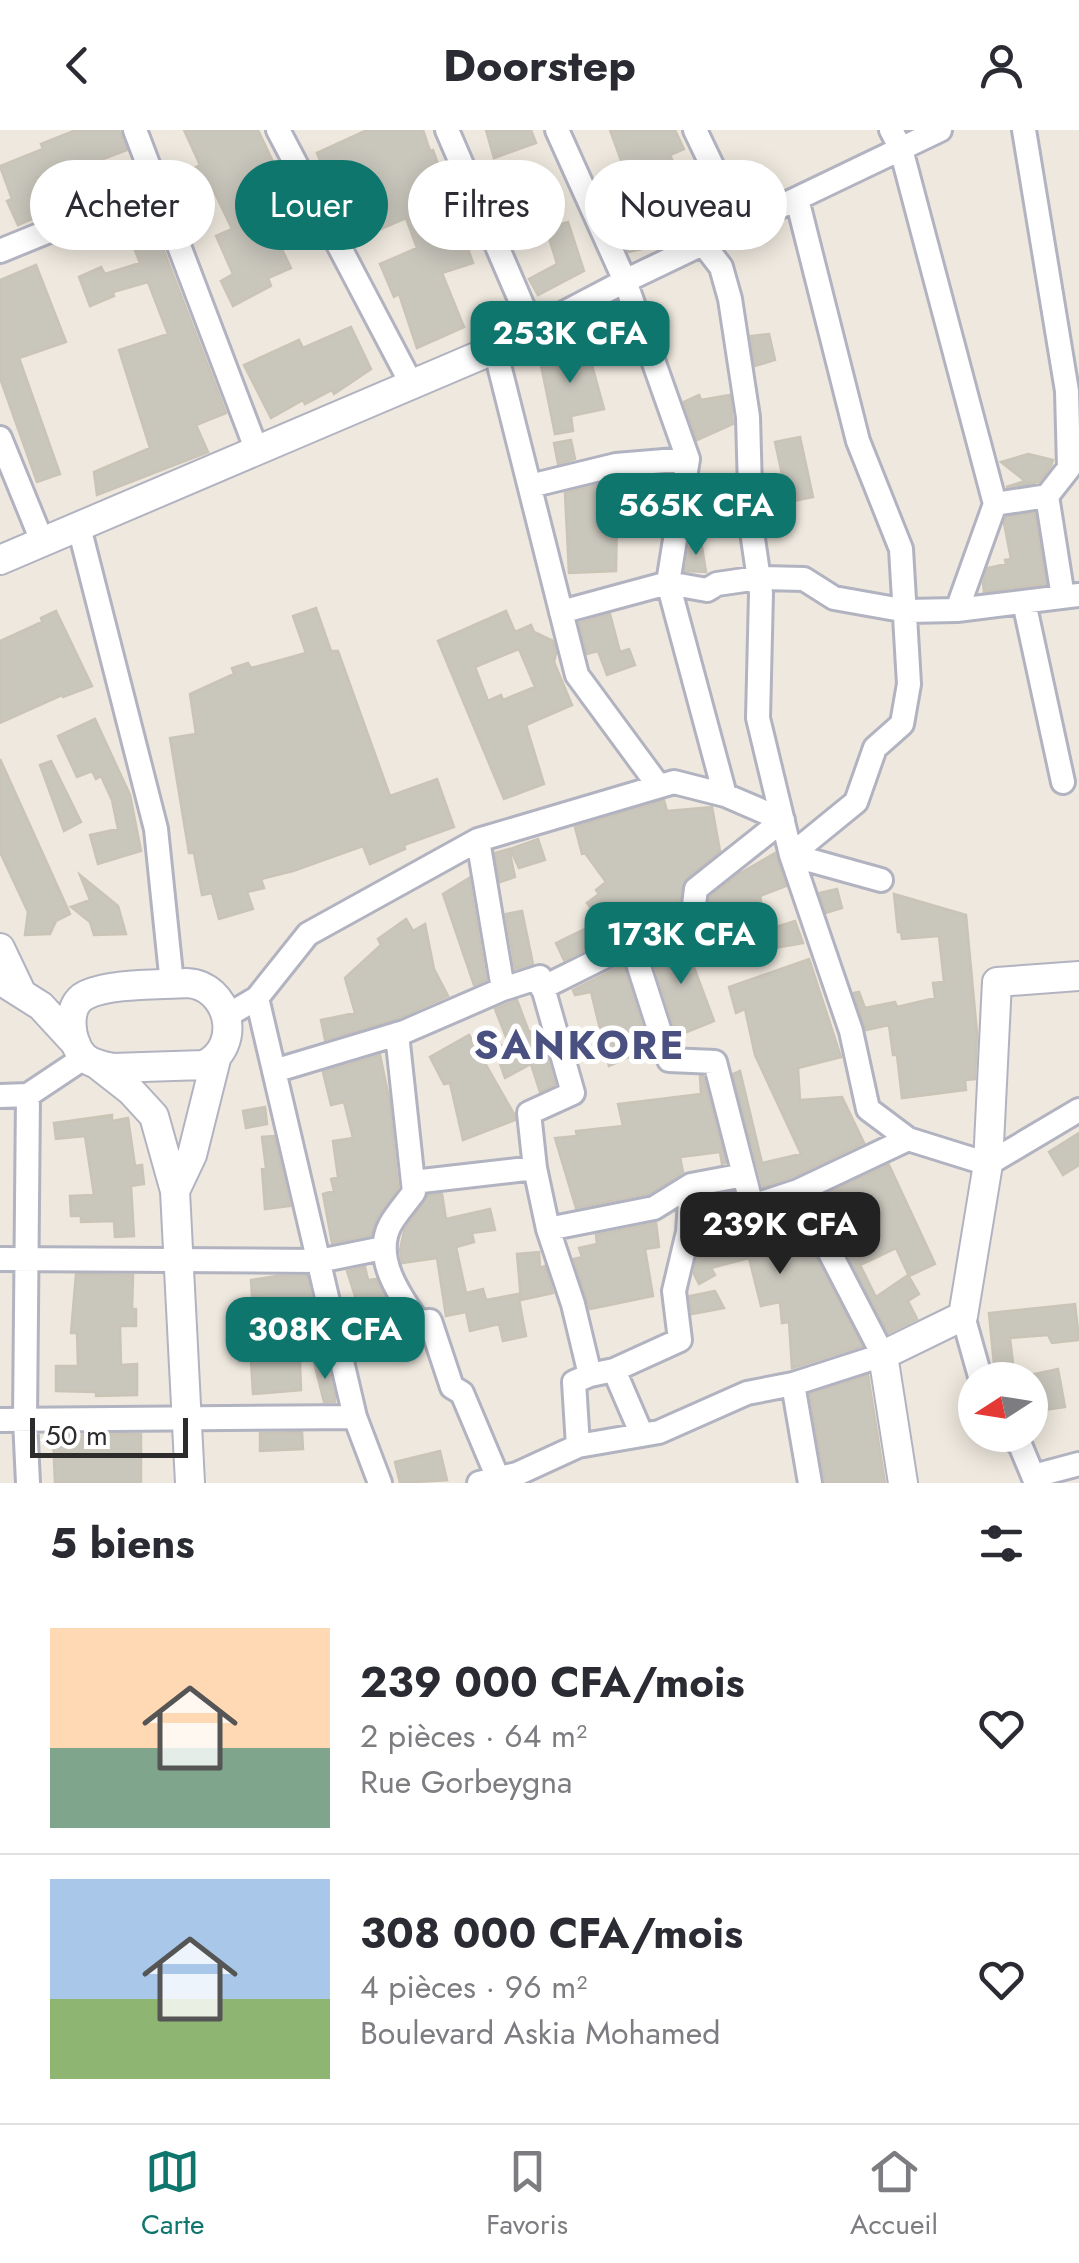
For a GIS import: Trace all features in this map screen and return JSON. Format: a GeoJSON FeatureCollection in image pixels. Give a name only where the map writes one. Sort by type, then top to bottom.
{"type":"FeatureCollection","features":[{"type":"Feature","properties":{"kind":"street"},"geometry":{"type":"LineString","coordinates":[[135,130],[147,160]]}},
{"type":"Feature","properties":{"kind":"street"},"geometry":{"type":"LineString","coordinates":[[278,130],[412,385]]}},
{"type":"Feature","properties":{"kind":"street"},"geometry":{"type":"LineString","coordinates":[[447,130],[533,330]]}},
{"type":"Feature","properties":{"kind":"street"},"geometry":{"type":"LineString","coordinates":[[557,130],[625,280],[688,459],[668,583],[724,795]]}},
{"type":"Feature","properties":{"kind":"street"},"geometry":{"type":"LineString","coordinates":[[695,130],[709,160]]}},
{"type":"Feature","properties":{"kind":"street"},"geometry":{"type":"LineString","coordinates":[[787,203],[896,140],[940,130]]}},
{"type":"Feature","properties":{"kind":"street"},"geometry":{"type":"LineString","coordinates":[[995,504],[1047,496],[1069,468],[1067,391],[1024,130]]}},
{"type":"Feature","properties":{"kind":"street"},"geometry":{"type":"LineString","coordinates":[[896,140],[995,504],[957,610]]}},
{"type":"Feature","properties":{"kind":"street"},"geometry":{"type":"LineString","coordinates":[[792,855],[856,802],[874,748],[902,724],[909,684],[901,549],[858,441],[796,198]]}},
{"type":"Feature","properties":{"kind":"street"},"geometry":{"type":"LineString","coordinates":[[0,251],[30,239]]}},
{"type":"Feature","properties":{"kind":"street"},"geometry":{"type":"LineString","coordinates":[[181,250],[257,451]]}},
{"type":"Feature","properties":{"kind":"street"},"geometry":{"type":"LineString","coordinates":[[0,560],[496,349],[625,280],[691,250]]}},
{"type":"Feature","properties":{"kind":"street"},"geometry":{"type":"LineString","coordinates":[[709,250],[721,266],[748,417],[758,578],[758,718],[792,855],[851,1031],[868,1109],[908,1139],[988,1164],[1079,1110]]}},
{"type":"Feature","properties":{"kind":"street"},"geometry":{"type":"LineString","coordinates":[[496,349],[577,674],[658,785]]}},
{"type":"Feature","properties":{"kind":"street"},"geometry":{"type":"LineString","coordinates":[[0,438],[42,542]]}},
{"type":"Feature","properties":{"kind":"street"},"geometry":{"type":"LineString","coordinates":[[530,486],[616,465],[688,459]]}},
{"type":"Feature","properties":{"kind":"street"},"geometry":{"type":"LineString","coordinates":[[562,612],[668,583],[707,590],[717,584],[758,578],[804,578],[834,598],[906,612],[1071,596],[1047,496]]}},
{"type":"Feature","properties":{"kind":"street"},"geometry":{"type":"LineString","coordinates":[[79,527],[156,829],[172,984]]}},
{"type":"Feature","properties":{"kind":"street"},"geometry":{"type":"LineString","coordinates":[[1024,602],[1063,782]]}},
{"type":"Feature","properties":{"kind":"street"},"geometry":{"type":"LineString","coordinates":[[223,1011],[258,998],[308,934],[478,840],[674,782],[724,795],[783,820]]}},
{"type":"Feature","properties":{"kind":"street"},"geometry":{"type":"LineString","coordinates":[[542,988],[693,913],[696,889],[783,820]]}},
{"type":"Feature","properties":{"kind":"street"},"geometry":{"type":"LineString","coordinates":[[478,840],[503,988]]}},
{"type":"Feature","properties":{"kind":"street"},"geometry":{"type":"LineString","coordinates":[[792,855],[881,880]]}},
{"type":"Feature","properties":{"kind":"street"},"geometry":{"type":"LineString","coordinates":[[632,944],[668,1060],[715,1062],[752,1206],[798,1191],[908,1139]]}},
{"type":"Feature","properties":{"kind":"street"},"geometry":{"type":"LineString","coordinates":[[0,948],[10,985],[41,1006],[86,1056],[131,1091],[154,1116],[165,1146],[175,1191],[190,1483]]}},
{"type":"Feature","properties":{"kind":"street"},"geometry":{"type":"LineString","coordinates":[[976,1362],[964,1316],[988,1164],[997,982],[1079,976]]}},
{"type":"Feature","properties":{"kind":"street"},"geometry":{"type":"LineString","coordinates":[[274,1071],[397,1034],[503,988],[540,977],[573,1093],[530,1112],[535,1168],[548,1229],[573,1304],[590,1375]]}},
{"type":"Feature","properties":{"kind":"street"},"geometry":{"type":"LineString","coordinates":[[86,1056],[73,1010],[80,998],[96,991],[172,984],[200,984],[211,990],[223,1011],[225,1048],[216,1059],[192,1155],[175,1191]]}},
{"type":"Feature","properties":{"kind":"street"},"geometry":{"type":"LineString","coordinates":[[258,998],[355,1417],[380,1483]]}},
{"type":"Feature","properties":{"kind":"street"},"geometry":{"type":"LineString","coordinates":[[397,1034],[414,1192],[390,1226],[383,1248],[397,1292],[418,1322],[430,1321],[452,1387],[462,1393],[492,1482],[578,1446],[659,1432],[747,1392],[792,1384],[883,1356],[964,1316]]}},
{"type":"Feature","properties":{"kind":"street"},"geometry":{"type":"LineString","coordinates":[[86,1056],[113,1068],[204,1064],[216,1059]]}},
{"type":"Feature","properties":{"kind":"street"},"geometry":{"type":"LineString","coordinates":[[0,1096],[28,1095],[86,1056]]}},
{"type":"Feature","properties":{"kind":"street"},"geometry":{"type":"LineString","coordinates":[[28,1095],[28,1483]]}},
{"type":"Feature","properties":{"kind":"street"},"geometry":{"type":"LineString","coordinates":[[413,1182],[535,1168]]}},
{"type":"Feature","properties":{"kind":"street"},"geometry":{"type":"LineString","coordinates":[[548,1229],[654,1208],[691,1185],[744,1175]]}},
{"type":"Feature","properties":{"kind":"street"},"geometry":{"type":"LineString","coordinates":[[578,1446],[574,1382],[614,1370],[680,1340],[674,1290],[688,1232],[691,1185]]}},
{"type":"Feature","properties":{"kind":"street"},"geometry":{"type":"LineString","coordinates":[[798,1191],[883,1356],[902,1483]]}},
{"type":"Feature","properties":{"kind":"street"},"geometry":{"type":"LineString","coordinates":[[0,1259],[319,1261],[383,1248]]}},
{"type":"Feature","properties":{"kind":"street"},"geometry":{"type":"LineString","coordinates":[[614,1370],[642,1435]]}},
{"type":"Feature","properties":{"kind":"street"},"geometry":{"type":"LineString","coordinates":[[792,1384],[810,1483]]}},
{"type":"Feature","properties":{"kind":"street"},"geometry":{"type":"LineString","coordinates":[[0,1420],[355,1417]]}},
{"type":"Feature","properties":{"kind":"street"},"geometry":{"type":"LineString","coordinates":[[1023,1452],[1035,1479],[1079,1464]]}},
{"type":"Feature","properties":{"kind":"building"},"geometry":{"type":"Polygon","coordinates":[[[76,130],[119,130],[127,150],[103,160],[30,160],[30,220],[18,225],[7,201],[12,199],[0,166],[43,149],[41,144],[76,130]]]}},
{"type":"Feature","properties":{"kind":"building"},"geometry":{"type":"Polygon","coordinates":[[[184,130],[258,130],[272,160],[235,160],[235,250],[282,250],[291,268],[268,278],[271,286],[233,306],[221,281],[233,274],[216,236],[232,229],[215,193],[215,160],[198,160],[184,130]]]}},
{"type":"Feature","properties":{"kind":"building"},"geometry":{"type":"Polygon","coordinates":[[[367,130],[423,130],[437,160],[408,160],[408,223],[406,218],[388,226],[388,160],[320,160],[317,153],[367,130]]]}},
{"type":"Feature","properties":{"kind":"building"},"geometry":{"type":"Polygon","coordinates":[[[486,130],[531,130],[536,143],[494,158],[486,130]]]}},
{"type":"Feature","properties":{"kind":"building"},"geometry":{"type":"Polygon","coordinates":[[[610,130],[675,130],[684,149],[670,155],[672,160],[621,160],[610,130]]]}},
{"type":"Feature","properties":{"kind":"building"},"geometry":{"type":"Polygon","coordinates":[[[568,222],[584,271],[538,295],[529,279],[557,264],[553,250],[565,250],[568,222]]]}},
{"type":"Feature","properties":{"kind":"building"},"geometry":{"type":"Polygon","coordinates":[[[135,250],[164,250],[226,413],[196,425],[208,452],[97,495],[94,472],[150,448],[119,350],[168,334],[148,282],[113,292],[114,296],[90,306],[79,277],[101,267],[105,274],[140,263],[135,250]]]}},
{"type":"Feature","properties":{"kind":"building"},"geometry":{"type":"Polygon","coordinates":[[[412,250],[468,250],[473,263],[442,273],[464,327],[417,348],[399,294],[394,297],[380,264],[412,250]]]}},
{"type":"Feature","properties":{"kind":"building"},"geometry":{"type":"Polygon","coordinates":[[[36,265],[66,342],[19,358],[60,474],[37,482],[0,378],[0,280],[36,265]]]}},
{"type":"Feature","properties":{"kind":"building"},"geometry":{"type":"Polygon","coordinates":[[[351,327],[371,369],[334,394],[332,390],[305,404],[303,400],[271,418],[244,365],[299,340],[303,348],[351,327]]]}},
{"type":"Feature","properties":{"kind":"building"},"geometry":{"type":"Polygon","coordinates":[[[769,334],[775,360],[755,366],[751,336],[769,334]]]}},
{"type":"Feature","properties":{"kind":"building"},"geometry":{"type":"Polygon","coordinates":[[[586,343],[604,409],[571,416],[573,431],[555,434],[541,365],[545,364],[543,356],[586,343]]]}},
{"type":"Feature","properties":{"kind":"building"},"geometry":{"type":"Polygon","coordinates":[[[699,395],[701,400],[730,395],[733,424],[697,440],[684,402],[699,395]]]}},
{"type":"Feature","properties":{"kind":"building"},"geometry":{"type":"Polygon","coordinates":[[[800,437],[813,497],[788,502],[775,442],[800,437]]]}},
{"type":"Feature","properties":{"kind":"building"},"geometry":{"type":"Polygon","coordinates":[[[571,440],[575,459],[558,464],[554,443],[571,440]]]}},
{"type":"Feature","properties":{"kind":"building"},"geometry":{"type":"Polygon","coordinates":[[[1028,454],[1053,460],[1051,466],[1039,482],[1006,487],[1025,481],[1001,462],[1028,454]]]}},
{"type":"Feature","properties":{"kind":"building"},"geometry":{"type":"Polygon","coordinates":[[[604,483],[606,512],[617,512],[616,571],[569,573],[565,493],[604,483]]]}},
{"type":"Feature","properties":{"kind":"building"},"geometry":{"type":"Polygon","coordinates":[[[1035,513],[1046,584],[984,592],[988,568],[1011,559],[1006,517],[1035,513]]]}},
{"type":"Feature","properties":{"kind":"building"},"geometry":{"type":"Polygon","coordinates":[[[701,541],[706,572],[685,571],[690,543],[701,541]]]}},
{"type":"Feature","properties":{"kind":"building"},"geometry":{"type":"Polygon","coordinates":[[[316,608],[331,651],[338,651],[390,796],[437,779],[454,827],[404,845],[405,849],[370,864],[363,846],[261,879],[264,888],[247,892],[253,909],[219,919],[212,893],[202,895],[194,853],[189,853],[170,738],[196,734],[190,694],[234,674],[232,668],[248,663],[251,668],[306,653],[293,616],[316,608]]]}},
{"type":"Feature","properties":{"kind":"building"},"geometry":{"type":"Polygon","coordinates":[[[56,611],[92,686],[0,723],[0,641],[42,622],[41,618],[56,611]]]}},
{"type":"Feature","properties":{"kind":"building"},"geometry":{"type":"Polygon","coordinates":[[[506,611],[515,632],[531,625],[534,632],[553,641],[554,662],[572,705],[526,725],[544,784],[504,799],[438,641],[506,611]],[[519,649],[475,667],[488,701],[501,695],[503,700],[535,687],[519,649]]]}},
{"type":"Feature","properties":{"kind":"building"},"geometry":{"type":"Polygon","coordinates":[[[610,614],[620,652],[629,649],[635,665],[607,675],[598,651],[587,654],[579,623],[610,614]]]}},
{"type":"Feature","properties":{"kind":"building"},"geometry":{"type":"Polygon","coordinates":[[[95,719],[130,795],[141,851],[98,864],[90,835],[118,829],[112,800],[101,776],[96,779],[92,771],[77,777],[58,736],[95,719]]]}},
{"type":"Feature","properties":{"kind":"building"},"geometry":{"type":"Polygon","coordinates":[[[0,759],[70,914],[56,921],[50,934],[25,935],[28,912],[0,852],[0,759]]]}},
{"type":"Feature","properties":{"kind":"building"},"geometry":{"type":"Polygon","coordinates":[[[51,761],[81,822],[64,831],[40,765],[51,761]]]}},
{"type":"Feature","properties":{"kind":"building"},"geometry":{"type":"Polygon","coordinates":[[[664,800],[667,811],[712,807],[720,851],[686,878],[679,903],[564,960],[556,943],[601,921],[587,903],[606,882],[582,854],[575,827],[664,800]]]}},
{"type":"Feature","properties":{"kind":"building"},"geometry":{"type":"Polygon","coordinates":[[[538,839],[545,860],[519,868],[510,849],[538,839]]]}},
{"type":"Feature","properties":{"kind":"building"},"geometry":{"type":"Polygon","coordinates":[[[509,849],[515,877],[500,882],[495,853],[509,849]]]}},
{"type":"Feature","properties":{"kind":"building"},"geometry":{"type":"Polygon","coordinates":[[[775,853],[786,886],[760,896],[766,930],[795,921],[803,943],[724,957],[708,911],[710,897],[775,853]]]}},
{"type":"Feature","properties":{"kind":"building"},"geometry":{"type":"Polygon","coordinates":[[[80,875],[118,906],[126,934],[94,935],[90,922],[71,907],[90,900],[80,875]]]}},
{"type":"Feature","properties":{"kind":"building"},"geometry":{"type":"Polygon","coordinates":[[[469,878],[486,980],[474,985],[443,894],[469,878]]]}},
{"type":"Feature","properties":{"kind":"building"},"geometry":{"type":"Polygon","coordinates":[[[837,889],[842,908],[826,913],[820,893],[837,889]]]}},
{"type":"Feature","properties":{"kind":"building"},"geometry":{"type":"Polygon","coordinates":[[[894,894],[966,915],[977,1033],[975,1079],[965,1080],[966,1090],[902,1098],[889,1025],[866,1030],[854,993],[859,992],[865,1008],[895,1002],[897,1007],[935,998],[933,983],[944,982],[939,936],[902,939],[894,894]]]}},
{"type":"Feature","properties":{"kind":"building"},"geometry":{"type":"Polygon","coordinates":[[[522,911],[533,964],[515,969],[506,914],[522,911]]]}},
{"type":"Feature","properties":{"kind":"building"},"geometry":{"type":"Polygon","coordinates":[[[406,919],[413,931],[425,924],[434,969],[448,996],[399,1018],[325,1040],[321,1020],[355,1013],[345,978],[381,945],[378,939],[406,919]]]}},
{"type":"Feature","properties":{"kind":"building"},"geometry":{"type":"Polygon","coordinates":[[[682,935],[714,1021],[677,1036],[650,951],[682,935]]]}},
{"type":"Feature","properties":{"kind":"building"},"geometry":{"type":"Polygon","coordinates":[[[809,959],[841,1057],[798,1068],[800,1100],[842,1097],[864,1143],[763,1187],[733,1074],[740,1071],[762,1163],[801,1154],[755,1055],[745,1009],[736,1013],[729,987],[809,959]]]}},
{"type":"Feature","properties":{"kind":"building"},"geometry":{"type":"Polygon","coordinates":[[[623,965],[649,1048],[609,1066],[591,992],[575,995],[573,990],[623,965]]]}},
{"type":"Feature","properties":{"kind":"building"},"geometry":{"type":"Polygon","coordinates":[[[517,1000],[529,1032],[539,1029],[555,1085],[540,1092],[531,1064],[505,1078],[495,1049],[508,1042],[495,1009],[517,1000]]]}},
{"type":"Feature","properties":{"kind":"building"},"geometry":{"type":"Polygon","coordinates":[[[469,1035],[515,1120],[463,1140],[450,1083],[444,1084],[430,1057],[469,1035]]]}},
{"type":"Feature","properties":{"kind":"building"},"geometry":{"type":"Polygon","coordinates":[[[380,1055],[389,1098],[398,1188],[377,1217],[371,1235],[332,1243],[323,1194],[334,1191],[331,1179],[338,1177],[333,1141],[353,1138],[344,1102],[331,1105],[323,1072],[380,1055]]]}},
{"type":"Feature","properties":{"kind":"building"},"geometry":{"type":"Polygon","coordinates":[[[700,1076],[726,1163],[722,1164],[720,1152],[680,1157],[683,1172],[648,1194],[576,1208],[555,1138],[577,1136],[576,1131],[623,1126],[618,1104],[701,1094],[700,1076]]]}},
{"type":"Feature","properties":{"kind":"building"},"geometry":{"type":"Polygon","coordinates":[[[265,1107],[267,1124],[246,1128],[243,1111],[265,1107]]]}},
{"type":"Feature","properties":{"kind":"building"},"geometry":{"type":"Polygon","coordinates":[[[112,1115],[112,1121],[128,1118],[135,1166],[142,1165],[144,1184],[131,1186],[134,1236],[115,1237],[114,1221],[81,1222],[81,1216],[71,1216],[70,1196],[94,1195],[85,1136],[56,1139],[54,1123],[112,1115]]]}},
{"type":"Feature","properties":{"kind":"building"},"geometry":{"type":"Polygon","coordinates":[[[1079,1133],[1079,1165],[1063,1175],[1049,1152],[1079,1133]]]}},
{"type":"Feature","properties":{"kind":"building"},"geometry":{"type":"Polygon","coordinates":[[[274,1136],[290,1206],[265,1209],[262,1137],[274,1136]]]}},
{"type":"Feature","properties":{"kind":"building"},"geometry":{"type":"Polygon","coordinates":[[[889,1165],[935,1264],[909,1276],[896,1248],[860,1265],[876,1297],[908,1275],[919,1294],[908,1301],[917,1319],[888,1333],[818,1198],[889,1165]]]}},
{"type":"Feature","properties":{"kind":"building"},"geometry":{"type":"Polygon","coordinates":[[[733,1192],[738,1211],[748,1220],[791,1209],[862,1346],[792,1368],[789,1322],[782,1323],[780,1302],[761,1306],[749,1258],[711,1268],[715,1275],[699,1284],[694,1274],[704,1211],[731,1209],[727,1197],[733,1192]]]}},
{"type":"Feature","properties":{"kind":"building"},"geometry":{"type":"Polygon","coordinates":[[[442,1194],[446,1219],[490,1209],[495,1230],[472,1233],[474,1242],[456,1247],[466,1293],[483,1289],[486,1300],[518,1294],[526,1336],[503,1341],[499,1324],[470,1331],[466,1312],[446,1316],[437,1258],[402,1263],[404,1231],[428,1195],[442,1194]]]}},
{"type":"Feature","properties":{"kind":"building"},"geometry":{"type":"Polygon","coordinates":[[[656,1223],[659,1247],[645,1249],[653,1296],[590,1309],[574,1259],[582,1257],[579,1248],[597,1244],[596,1235],[656,1223]]]}},
{"type":"Feature","properties":{"kind":"building"},"geometry":{"type":"Polygon","coordinates":[[[539,1252],[540,1268],[545,1266],[553,1293],[521,1300],[517,1254],[539,1252]]]}},
{"type":"Feature","properties":{"kind":"building"},"geometry":{"type":"Polygon","coordinates":[[[365,1267],[368,1280],[376,1279],[394,1313],[389,1316],[392,1331],[368,1337],[347,1271],[365,1267]]]}},
{"type":"Feature","properties":{"kind":"building"},"geometry":{"type":"Polygon","coordinates":[[[76,1274],[133,1275],[136,1326],[120,1326],[121,1365],[137,1364],[137,1395],[96,1396],[96,1392],[56,1391],[56,1366],[78,1366],[77,1333],[71,1333],[76,1274]]]}},
{"type":"Feature","properties":{"kind":"building"},"geometry":{"type":"Polygon","coordinates":[[[307,1276],[318,1329],[299,1332],[301,1390],[253,1394],[251,1360],[239,1361],[238,1336],[259,1331],[257,1296],[252,1296],[251,1280],[307,1276]]]}},
{"type":"Feature","properties":{"kind":"building"},"geometry":{"type":"Polygon","coordinates":[[[715,1291],[724,1308],[692,1314],[690,1296],[715,1291]]]}},
{"type":"Feature","properties":{"kind":"building"},"geometry":{"type":"Polygon","coordinates":[[[1075,1304],[1079,1340],[1052,1343],[1048,1335],[1010,1338],[1013,1362],[994,1362],[989,1313],[1075,1304]]]}},
{"type":"Feature","properties":{"kind":"building"},"geometry":{"type":"Polygon","coordinates":[[[326,1361],[335,1402],[324,1402],[314,1362],[326,1361]]]}},
{"type":"Feature","properties":{"kind":"building"},"geometry":{"type":"Polygon","coordinates":[[[1058,1369],[1065,1407],[1048,1409],[1048,1371],[1058,1369]]]}},
{"type":"Feature","properties":{"kind":"building"},"geometry":{"type":"Polygon","coordinates":[[[868,1375],[885,1483],[825,1483],[810,1394],[868,1375]]]}},
{"type":"Feature","properties":{"kind":"building"},"geometry":{"type":"Polygon","coordinates":[[[302,1432],[303,1449],[260,1451],[260,1433],[302,1432]]]}},
{"type":"Feature","properties":{"kind":"building"},"geometry":{"type":"Polygon","coordinates":[[[141,1434],[141,1483],[55,1483],[53,1435],[141,1434]]]}},
{"type":"Feature","properties":{"kind":"building"},"geometry":{"type":"Polygon","coordinates":[[[440,1451],[447,1480],[400,1483],[395,1462],[440,1451]]]}},
{"type":"Feature","properties":{"kind":"district","name":"SANKORE"},"geometry":{"type":"Point","coordinates":[580,1045]}}]}
